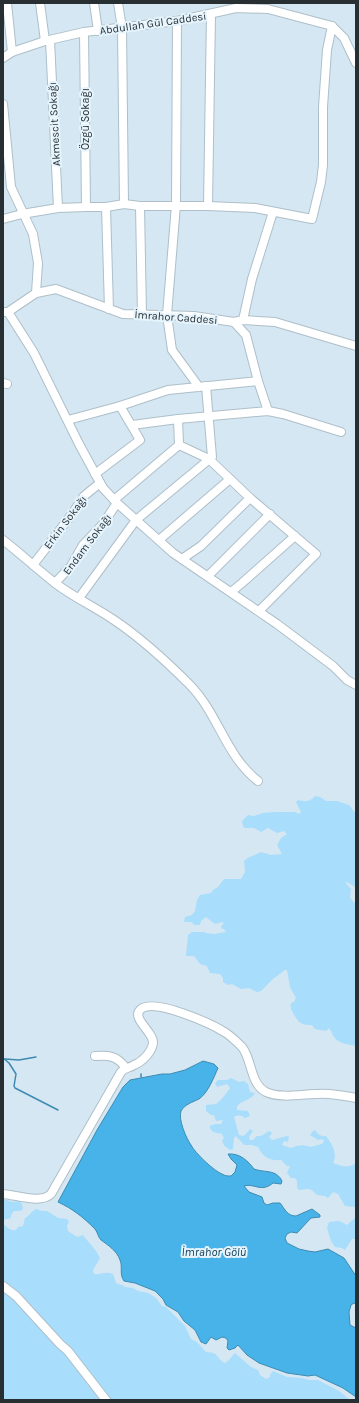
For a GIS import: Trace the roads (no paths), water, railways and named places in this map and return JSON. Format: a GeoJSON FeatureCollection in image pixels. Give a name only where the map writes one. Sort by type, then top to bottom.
{"type":"FeatureCollection","features":[{"type":"Feature","properties":{"kind":"street"},"geometry":{"type":"LineString","coordinates":[[7,3],[12,52]]}},
{"type":"Feature","properties":{"kind":"street","name":"Akmescit Sokağı"},"geometry":{"type":"LineString","coordinates":[[40,3],[48,41],[58,208]]}},
{"type":"Feature","properties":{"kind":"street"},"geometry":{"type":"LineString","coordinates":[[94,3],[98,31]]}},
{"type":"Feature","properties":{"kind":"street"},"geometry":{"type":"LineString","coordinates":[[118,3],[122,28],[124,204]]}},
{"type":"Feature","properties":{"kind":"street","name":"Abdullah Gül Caddesi"},"geometry":{"type":"LineString","coordinates":[[3,58],[12,52],[84,32],[177,21],[236,8],[268,9],[332,26]]}},
{"type":"Feature","properties":{"kind":"street"},"geometry":{"type":"LineString","coordinates":[[208,206],[211,14]]}},
{"type":"Feature","properties":{"kind":"street"},"geometry":{"type":"LineString","coordinates":[[78,598],[136,520],[212,457],[209,417],[203,386],[172,350],[167,315],[176,205],[177,21]]}},
{"type":"Feature","properties":{"kind":"street"},"geometry":{"type":"LineString","coordinates":[[332,26],[344,38],[356,63]]}},
{"type":"Feature","properties":{"kind":"street"},"geometry":{"type":"LineString","coordinates":[[3,219],[58,208],[86,206],[106,207],[124,204],[140,206],[176,205],[255,208],[312,219],[321,182],[323,165],[323,107],[327,50],[332,26]]}},
{"type":"Feature","properties":{"kind":"street","name":"Özgü Sokağı"},"geometry":{"type":"LineString","coordinates":[[84,32],[86,206]]}},
{"type":"Feature","properties":{"kind":"street"},"geometry":{"type":"LineString","coordinates":[[3,104],[11,187],[32,234],[38,263],[36,293]]}},
{"type":"Feature","properties":{"kind":"street"},"geometry":{"type":"LineString","coordinates":[[140,206],[142,315]]}},
{"type":"Feature","properties":{"kind":"street"},"geometry":{"type":"LineString","coordinates":[[106,207],[109,309]]}},
{"type":"Feature","properties":{"kind":"street"},"geometry":{"type":"LineString","coordinates":[[244,320],[252,279],[273,212]]}},
{"type":"Feature","properties":{"kind":"street","name":"İmrahor Caddesi"},"geometry":{"type":"LineString","coordinates":[[5,312],[36,293],[56,289],[123,314],[194,316],[234,322],[244,320],[275,322],[356,346]]}},
{"type":"Feature","properties":{"kind":"street"},"geometry":{"type":"LineString","coordinates":[[5,312],[34,353],[103,488],[136,520],[182,559],[277,624],[333,666],[347,680],[356,685]]}},
{"type":"Feature","properties":{"kind":"street"},"geometry":{"type":"LineString","coordinates":[[234,322],[246,335],[258,382],[268,411]]}},
{"type":"Feature","properties":{"kind":"street"},"geometry":{"type":"LineString","coordinates":[[68,420],[120,406],[168,390],[258,382]]}},
{"type":"Feature","properties":{"kind":"street"},"geometry":{"type":"LineString","coordinates":[[95,474],[140,440],[120,406]]}},
{"type":"Feature","properties":{"kind":"street"},"geometry":{"type":"LineString","coordinates":[[132,426],[178,419],[268,411],[283,414],[341,432]]}},
{"type":"Feature","properties":{"kind":"street"},"geometry":{"type":"LineString","coordinates":[[178,419],[179,445],[209,459],[250,498],[316,554],[258,611]]}},
{"type":"Feature","properties":{"kind":"street","name":"Endam Sokağı"},"geometry":{"type":"LineString","coordinates":[[55,583],[71,566],[83,545],[103,524],[116,501],[179,445]]}},
{"type":"Feature","properties":{"kind":"street"},"geometry":{"type":"LineString","coordinates":[[159,540],[230,479]]}},
{"type":"Feature","properties":{"kind":"street","name":"Erkin Sokağı"},"geometry":{"type":"LineString","coordinates":[[33,565],[84,496],[100,483]]}},
{"type":"Feature","properties":{"kind":"street"},"geometry":{"type":"LineString","coordinates":[[182,559],[201,546],[250,498]]}},
{"type":"Feature","properties":{"kind":"street"},"geometry":{"type":"LineString","coordinates":[[208,576],[270,514]]}},
{"type":"Feature","properties":{"kind":"street"},"geometry":{"type":"LineString","coordinates":[[231,592],[295,536]]}},
{"type":"Feature","properties":{"kind":"street"},"geometry":{"type":"LineString","coordinates":[[3,540],[55,583],[128,630],[190,685],[206,704],[236,759],[243,768],[258,781]]}},
{"type":"Feature","properties":{"kind":"street"},"geometry":{"type":"LineString","coordinates":[[3,1194],[40,1200],[48,1197],[118,1077],[125,1068],[136,1065],[151,1049],[153,1042],[152,1037],[138,1016],[138,1012],[143,1008],[167,1008],[198,1019],[227,1033],[243,1049],[254,1077],[265,1091],[274,1094],[328,1094],[356,1098]]}},
{"type":"Feature","properties":{"kind":"street"},"geometry":{"type":"LineString","coordinates":[[95,1056],[114,1057],[120,1061],[125,1068]]}},
{"type":"Feature","properties":{"kind":"street"},"geometry":{"type":"LineString","coordinates":[[3,1286],[16,1296],[68,1351],[106,1400]]}},
{"type":"Feature","properties":{"kind":"water","name":"İmrahor Gölü"},"geometry":{"type":"Polygon","coordinates":[[[203,1061],[214,1064],[218,1068],[205,1093],[199,1099],[185,1107],[180,1114],[183,1128],[193,1148],[210,1166],[225,1176],[231,1176],[235,1172],[237,1165],[228,1154],[232,1154],[240,1156],[246,1160],[254,1169],[270,1172],[280,1177],[282,1181],[281,1184],[273,1183],[269,1186],[261,1188],[248,1185],[244,1186],[249,1192],[262,1197],[264,1203],[267,1205],[280,1203],[290,1215],[296,1216],[312,1209],[320,1215],[320,1217],[311,1218],[297,1233],[291,1232],[287,1234],[285,1238],[287,1243],[299,1249],[308,1251],[315,1252],[328,1249],[344,1258],[356,1276],[356,1304],[354,1303],[351,1305],[349,1312],[350,1325],[356,1328],[356,1397],[343,1388],[315,1375],[308,1376],[287,1373],[259,1363],[247,1355],[238,1345],[229,1350],[227,1348],[228,1341],[226,1338],[222,1337],[216,1340],[211,1337],[206,1344],[201,1342],[195,1330],[184,1321],[178,1312],[166,1305],[163,1299],[155,1291],[135,1283],[124,1281],[120,1260],[115,1251],[99,1238],[95,1229],[86,1221],[73,1210],[58,1202],[97,1130],[123,1087],[130,1080],[170,1074],[185,1070],[203,1061]]]}},
{"type":"Feature","properties":{"kind":"waterway"},"geometry":{"type":"LineString","coordinates":[[5,1059],[19,1060],[36,1057]]}},
{"type":"Feature","properties":{"kind":"waterway"},"geometry":{"type":"LineString","coordinates":[[3,1058],[9,1063],[16,1074],[15,1088],[58,1110]]}}]}
